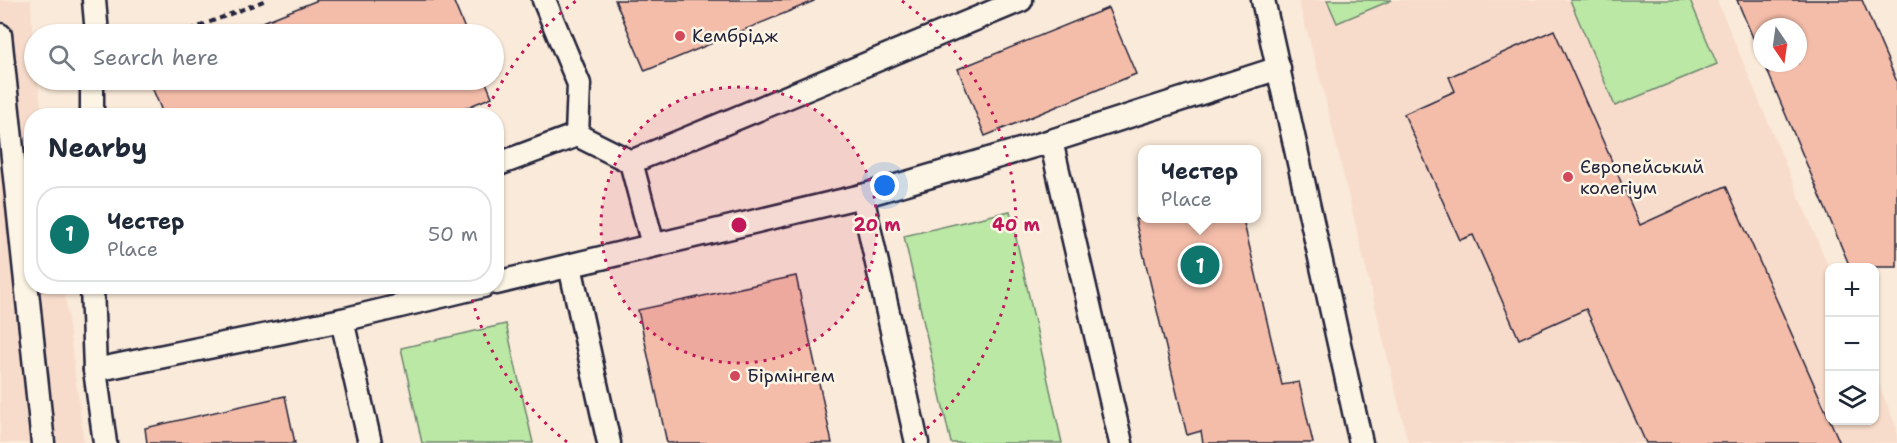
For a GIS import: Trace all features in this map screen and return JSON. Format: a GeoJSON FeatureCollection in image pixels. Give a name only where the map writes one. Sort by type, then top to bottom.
{"type":"FeatureCollection","features":[{"type":"Feature","properties":{"kind":"lane"},"geometry":{"type":"LineString","coordinates":[[94,0],[96,24]]}},
{"type":"Feature","properties":{"kind":"lane"},"geometry":{"type":"LineString","coordinates":[[544,0],[579,84],[577,135]]}},
{"type":"Feature","properties":{"kind":"lane"},"geometry":{"type":"LineString","coordinates":[[631,162],[1021,0]]}},
{"type":"Feature","properties":{"kind":"lane"},"geometry":{"type":"LineString","coordinates":[[1263,0],[1280,68],[1361,443]]}},
{"type":"Feature","properties":{"kind":"lane"},"geometry":{"type":"LineString","coordinates":[[0,35],[24,263]]}},
{"type":"Feature","properties":{"kind":"lane"},"geometry":{"type":"LineString","coordinates":[[504,281],[862,196],[1051,141],[1280,68]]}},
{"type":"Feature","properties":{"kind":"lane"},"geometry":{"type":"LineString","coordinates":[[92,90],[92,108]]}},
{"type":"Feature","properties":{"kind":"lane"},"geometry":{"type":"LineString","coordinates":[[504,162],[577,135],[631,162],[653,245]]}},
{"type":"Feature","properties":{"kind":"lane"},"geometry":{"type":"LineString","coordinates":[[1051,141],[1121,443]]}},
{"type":"Feature","properties":{"kind":"lane"},"geometry":{"type":"LineString","coordinates":[[862,196],[917,443]]}},
{"type":"Feature","properties":{"kind":"lane"},"geometry":{"type":"LineString","coordinates":[[570,266],[609,443]]}},
{"type":"Feature","properties":{"kind":"lane"},"geometry":{"type":"LineString","coordinates":[[27,294],[43,443]]}},
{"type":"Feature","properties":{"kind":"lane"},"geometry":{"type":"LineString","coordinates":[[92,294],[95,370],[105,443]]}},
{"type":"Feature","properties":{"kind":"lane"},"geometry":{"type":"LineString","coordinates":[[95,370],[342,320],[450,294]]}},
{"type":"Feature","properties":{"kind":"lane"},"geometry":{"type":"LineString","coordinates":[[342,320],[370,443]]}},
{"type":"Feature","properties":{"kind":"path"},"geometry":{"type":"LineString","coordinates":[[205,24],[266,0]]}},
{"type":"Feature","properties":{"kind":"shaded area"},"geometry":{"type":"Polygon","coordinates":[[[0,0],[31,0],[32,24],[24,24],[24,90],[39,90],[41,108],[24,108],[24,294],[65,294],[84,443],[0,443],[0,0]]]}},
{"type":"Feature","properties":{"kind":"shaded area","name":"Європейський колегіум"},"geometry":{"type":"Polygon","coordinates":[[[1298,0],[1717,0],[1827,263],[1825,263],[1825,425],[1879,425],[1879,385],[1897,429],[1897,443],[1408,443],[1322,86],[1298,0]]]}},
{"type":"Feature","properties":{"kind":"green space"},"geometry":{"type":"Polygon","coordinates":[[[1327,0],[1392,0],[1337,23],[1327,0]]]}},
{"type":"Feature","properties":{"kind":"green space"},"geometry":{"type":"Polygon","coordinates":[[[1570,0],[1690,0],[1717,64],[1615,106],[1570,0]]]}},
{"type":"Feature","properties":{"kind":"green space"},"geometry":{"type":"Polygon","coordinates":[[[1010,211],[1062,443],[951,443],[904,236],[1010,211]]]}},
{"type":"Feature","properties":{"kind":"green space"},"geometry":{"type":"Polygon","coordinates":[[[506,324],[533,443],[422,443],[401,348],[506,324]]]}},
{"type":"Feature","properties":{"kind":"building"},"geometry":{"type":"Polygon","coordinates":[[[318,0],[453,0],[463,24],[258,24],[318,0]]]}},
{"type":"Feature","properties":{"kind":"building","name":"Кембрідж"},"geometry":{"type":"Polygon","coordinates":[[[615,0],[814,0],[814,1],[645,71],[615,0]]]}},
{"type":"Feature","properties":{"kind":"building"},"geometry":{"type":"Polygon","coordinates":[[[1737,0],[1862,0],[1897,82],[1897,267],[1879,267],[1879,263],[1848,263],[1768,72],[1807,72],[1807,18],[1753,18],[1753,38],[1737,0]]]}},
{"type":"Feature","properties":{"kind":"building"},"geometry":{"type":"Polygon","coordinates":[[[1108,8],[1136,74],[985,136],[958,69],[1108,8]]]}},
{"type":"Feature","properties":{"kind":"building"},"geometry":{"type":"Polygon","coordinates":[[[1554,30],[1640,225],[1726,186],[1825,409],[1825,425],[1832,425],[1840,443],[1646,443],[1586,309],[1519,339],[1473,235],[1460,240],[1404,114],[1455,91],[1449,77],[1554,30]]]}},
{"type":"Feature","properties":{"kind":"building"},"geometry":{"type":"Polygon","coordinates":[[[153,90],[489,90],[492,97],[465,108],[161,108],[153,90]]]}},
{"type":"Feature","properties":{"kind":"building"},"geometry":{"type":"Polygon","coordinates":[[[1135,219],[1138,219],[1138,223],[1244,223],[1282,385],[1299,382],[1313,443],[1203,443],[1201,431],[1187,435],[1135,219]]]}},
{"type":"Feature","properties":{"kind":"building","name":"Бірмінгем"},"geometry":{"type":"Polygon","coordinates":[[[796,276],[832,443],[667,443],[638,310],[796,276]]]}},
{"type":"Feature","properties":{"kind":"building"},"geometry":{"type":"Polygon","coordinates":[[[285,396],[295,443],[147,443],[145,428],[285,396]]]}},
{"type":"Feature","properties":{"kind":"place","name":"Кембрідж"},"geometry":{"type":"Point","coordinates":[680,36]}},
{"type":"Feature","properties":{"kind":"place","name":"Європейський колегіум"},"geometry":{"type":"Point","coordinates":[1568,177]}},
{"type":"Feature","properties":{"kind":"place","name":"Честер"},"geometry":{"type":"Point","coordinates":[1200,265]}},
{"type":"Feature","properties":{"kind":"place","name":"Бірмінгем"},"geometry":{"type":"Point","coordinates":[735,376]}}]}
